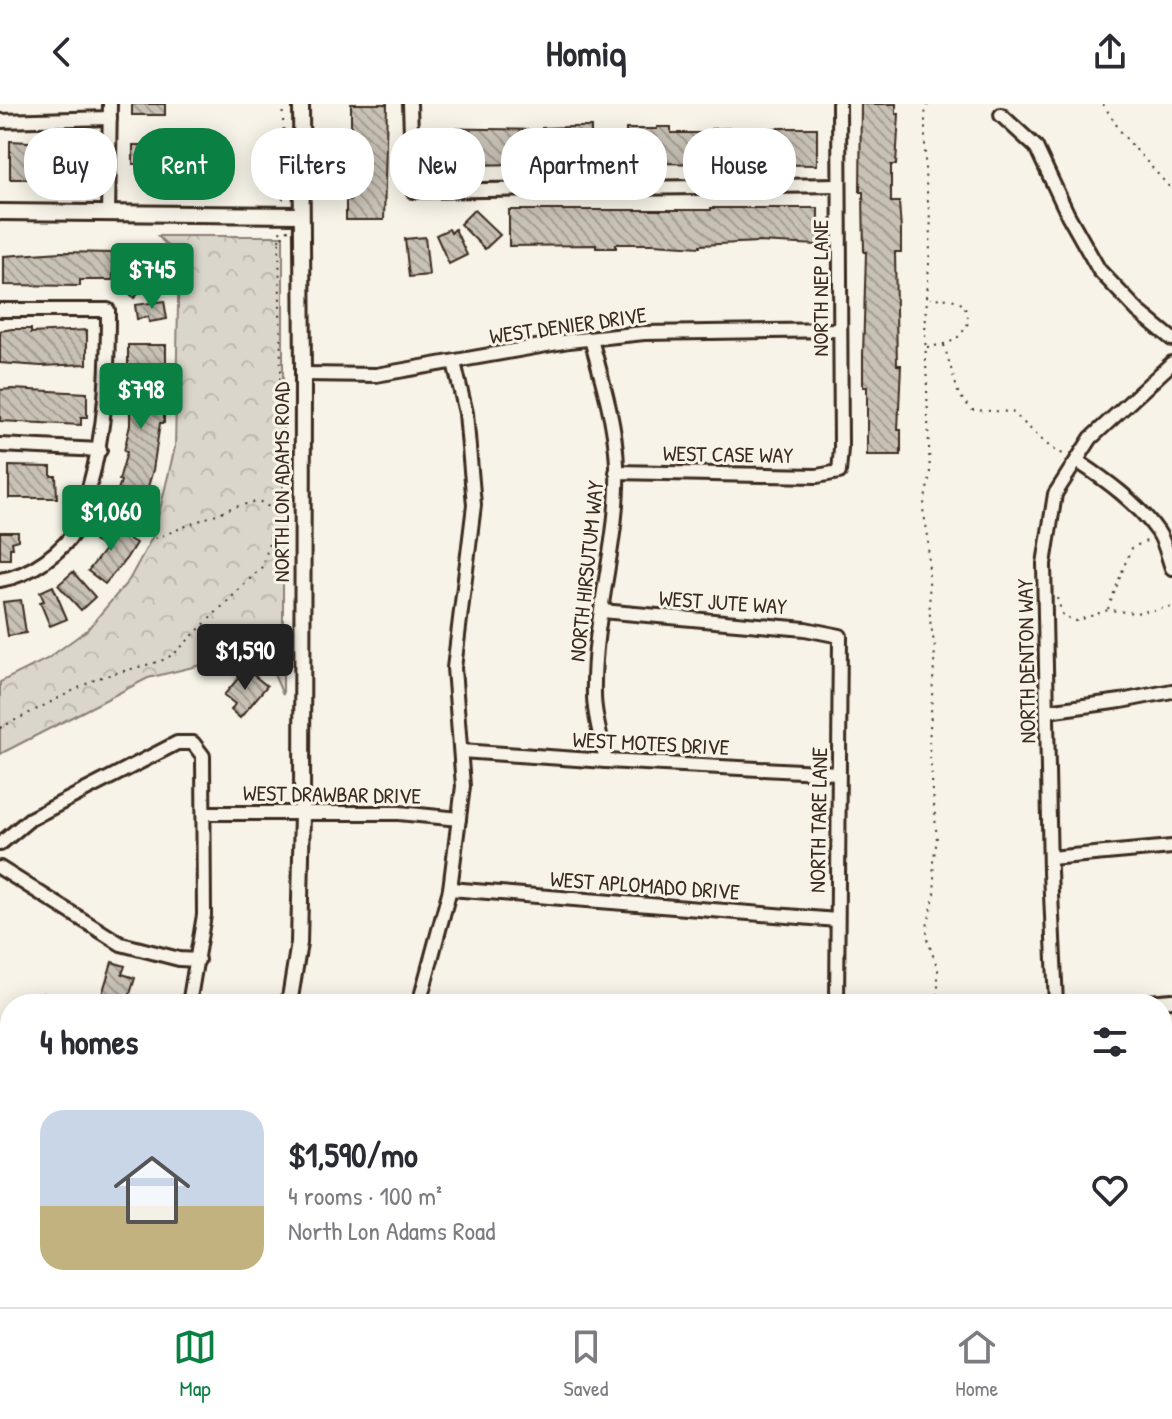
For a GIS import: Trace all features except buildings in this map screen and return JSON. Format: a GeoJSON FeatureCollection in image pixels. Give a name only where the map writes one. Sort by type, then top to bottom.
{"type":"FeatureCollection","features":[{"type":"Feature","properties":{"kind":"street"},"geometry":{"type":"LineString","coordinates":[[108,214],[110,104]]}},
{"type":"Feature","properties":{"kind":"street","name":"NORTH LON ADAMS ROAD"},"geometry":{"type":"LineString","coordinates":[[291,994],[299,943],[302,813],[301,104]]}},
{"type":"Feature","properties":{"kind":"street"},"geometry":{"type":"LineString","coordinates":[[410,104],[413,191],[839,185]]}},
{"type":"Feature","properties":{"kind":"street","name":"NORTH NEP LANE"},"geometry":{"type":"LineString","coordinates":[[839,104],[839,472]]}},
{"type":"Feature","properties":{"kind":"street"},"geometry":{"type":"LineString","coordinates":[[1001,115],[1036,147],[1068,215],[1099,270],[1138,311],[1172,339]]}},
{"type":"Feature","properties":{"kind":"street"},"geometry":{"type":"LineString","coordinates":[[0,121],[110,118]]}},
{"type":"Feature","properties":{"kind":"street"},"geometry":{"type":"LineString","coordinates":[[0,212],[300,215]]}},
{"type":"Feature","properties":{"kind":"street"},"geometry":{"type":"LineString","coordinates":[[0,310],[108,310],[108,380],[100,450],[78,525],[38,567],[15,578],[0,580]]}},
{"type":"Feature","properties":{"kind":"street","name":"WEST DENIER DRIVE"},"geometry":{"type":"LineString","coordinates":[[303,374],[376,375],[644,333],[840,330]]}},
{"type":"Feature","properties":{"kind":"street","name":"NORTH HIRSUTUM WAY"},"geometry":{"type":"LineString","coordinates":[[591,339],[608,404],[616,472],[614,538],[593,697],[606,761]]}},
{"type":"Feature","properties":{"kind":"street"},"geometry":{"type":"LineString","coordinates":[[422,994],[450,889],[463,786],[454,668],[474,505],[466,413],[454,362]]}},
{"type":"Feature","properties":{"kind":"street","name":"NORTH DENTON WAY"},"geometry":{"type":"LineString","coordinates":[[1056,994],[1044,564],[1055,494],[1091,438],[1172,363]]}},
{"type":"Feature","properties":{"kind":"street"},"geometry":{"type":"LineString","coordinates":[[0,445],[100,450]]}},
{"type":"Feature","properties":{"kind":"street"},"geometry":{"type":"LineString","coordinates":[[1077,461],[1107,481],[1143,514],[1160,535],[1172,568]]}},
{"type":"Feature","properties":{"kind":"street","name":"WEST CASE WAY"},"geometry":{"type":"LineString","coordinates":[[616,472],[817,476],[839,472]]}},
{"type":"Feature","properties":{"kind":"street","name":"WEST JUTE WAY"},"geometry":{"type":"LineString","coordinates":[[602,611],[805,629],[840,636]]}},
{"type":"Feature","properties":{"kind":"street","name":"NORTH TARE LANE"},"geometry":{"type":"LineString","coordinates":[[837,994],[840,636]]}},
{"type":"Feature","properties":{"kind":"street"},"geometry":{"type":"LineString","coordinates":[[1047,711],[1172,691]]}},
{"type":"Feature","properties":{"kind":"street"},"geometry":{"type":"LineString","coordinates":[[0,844],[30,819],[177,743],[193,743],[203,756],[205,813],[204,915],[191,994]]}},
{"type":"Feature","properties":{"kind":"street","name":"WEST MOTES DRIVE"},"geometry":{"type":"LineString","coordinates":[[461,751],[838,773]]}},
{"type":"Feature","properties":{"kind":"street","name":"WEST DRAWBAR DRIVE"},"geometry":{"type":"LineString","coordinates":[[205,813],[399,813],[459,819]]}},
{"type":"Feature","properties":{"kind":"street"},"geometry":{"type":"LineString","coordinates":[[1050,858],[1172,847]]}},
{"type":"Feature","properties":{"kind":"street"},"geometry":{"type":"LineString","coordinates":[[0,868],[121,944],[179,959],[198,960]]}},
{"type":"Feature","properties":{"kind":"street","name":"WEST APLOMADO DRIVE"},"geometry":{"type":"LineString","coordinates":[[450,889],[837,920]]}},
{"type":"Feature","properties":{"kind":"path"},"geometry":{"type":"LineString","coordinates":[[0,728],[98,678],[161,661],[174,654],[263,566],[277,512],[280,424],[277,394],[281,373],[279,240],[283,198],[277,170],[285,150],[282,104]]}},
{"type":"Feature","properties":{"kind":"path"},"geometry":{"type":"LineString","coordinates":[[928,104],[925,114],[925,159],[931,228],[926,347],[930,475],[923,509],[928,536],[930,620],[935,648],[929,744],[937,840],[933,862],[935,893],[927,939],[938,969],[938,994]]}},
{"type":"Feature","properties":{"kind":"path"},"geometry":{"type":"LineString","coordinates":[[1103,104],[1123,135],[1172,190]]}},
{"type":"Feature","properties":{"kind":"path"},"geometry":{"type":"LineString","coordinates":[[279,240],[300,215]]}},
{"type":"Feature","properties":{"kind":"path"},"geometry":{"type":"LineString","coordinates":[[926,347],[944,345],[962,336],[969,321],[964,305],[952,299],[928,298]]}},
{"type":"Feature","properties":{"kind":"path"},"geometry":{"type":"LineString","coordinates":[[944,345],[959,395],[972,410],[1012,412],[1051,448],[1077,461]]}},
{"type":"Feature","properties":{"kind":"path"},"geometry":{"type":"LineString","coordinates":[[84,506],[156,538],[259,501],[277,512]]}},
{"type":"Feature","properties":{"kind":"path"},"geometry":{"type":"LineString","coordinates":[[1108,610],[1131,548],[1160,535]]}},
{"type":"Feature","properties":{"kind":"path"},"geometry":{"type":"LineString","coordinates":[[1057,598],[1063,616],[1076,621],[1108,610],[1135,613],[1172,607]]}},
{"type":"Feature","properties":{"kind":"green space"},"geometry":{"type":"Polygon","coordinates":[[[158,236],[283,236],[283,695],[266,656],[242,655],[148,678],[0,754],[0,682],[47,659],[87,630],[129,580],[154,534],[175,447],[179,258],[158,236]]]}}]}
